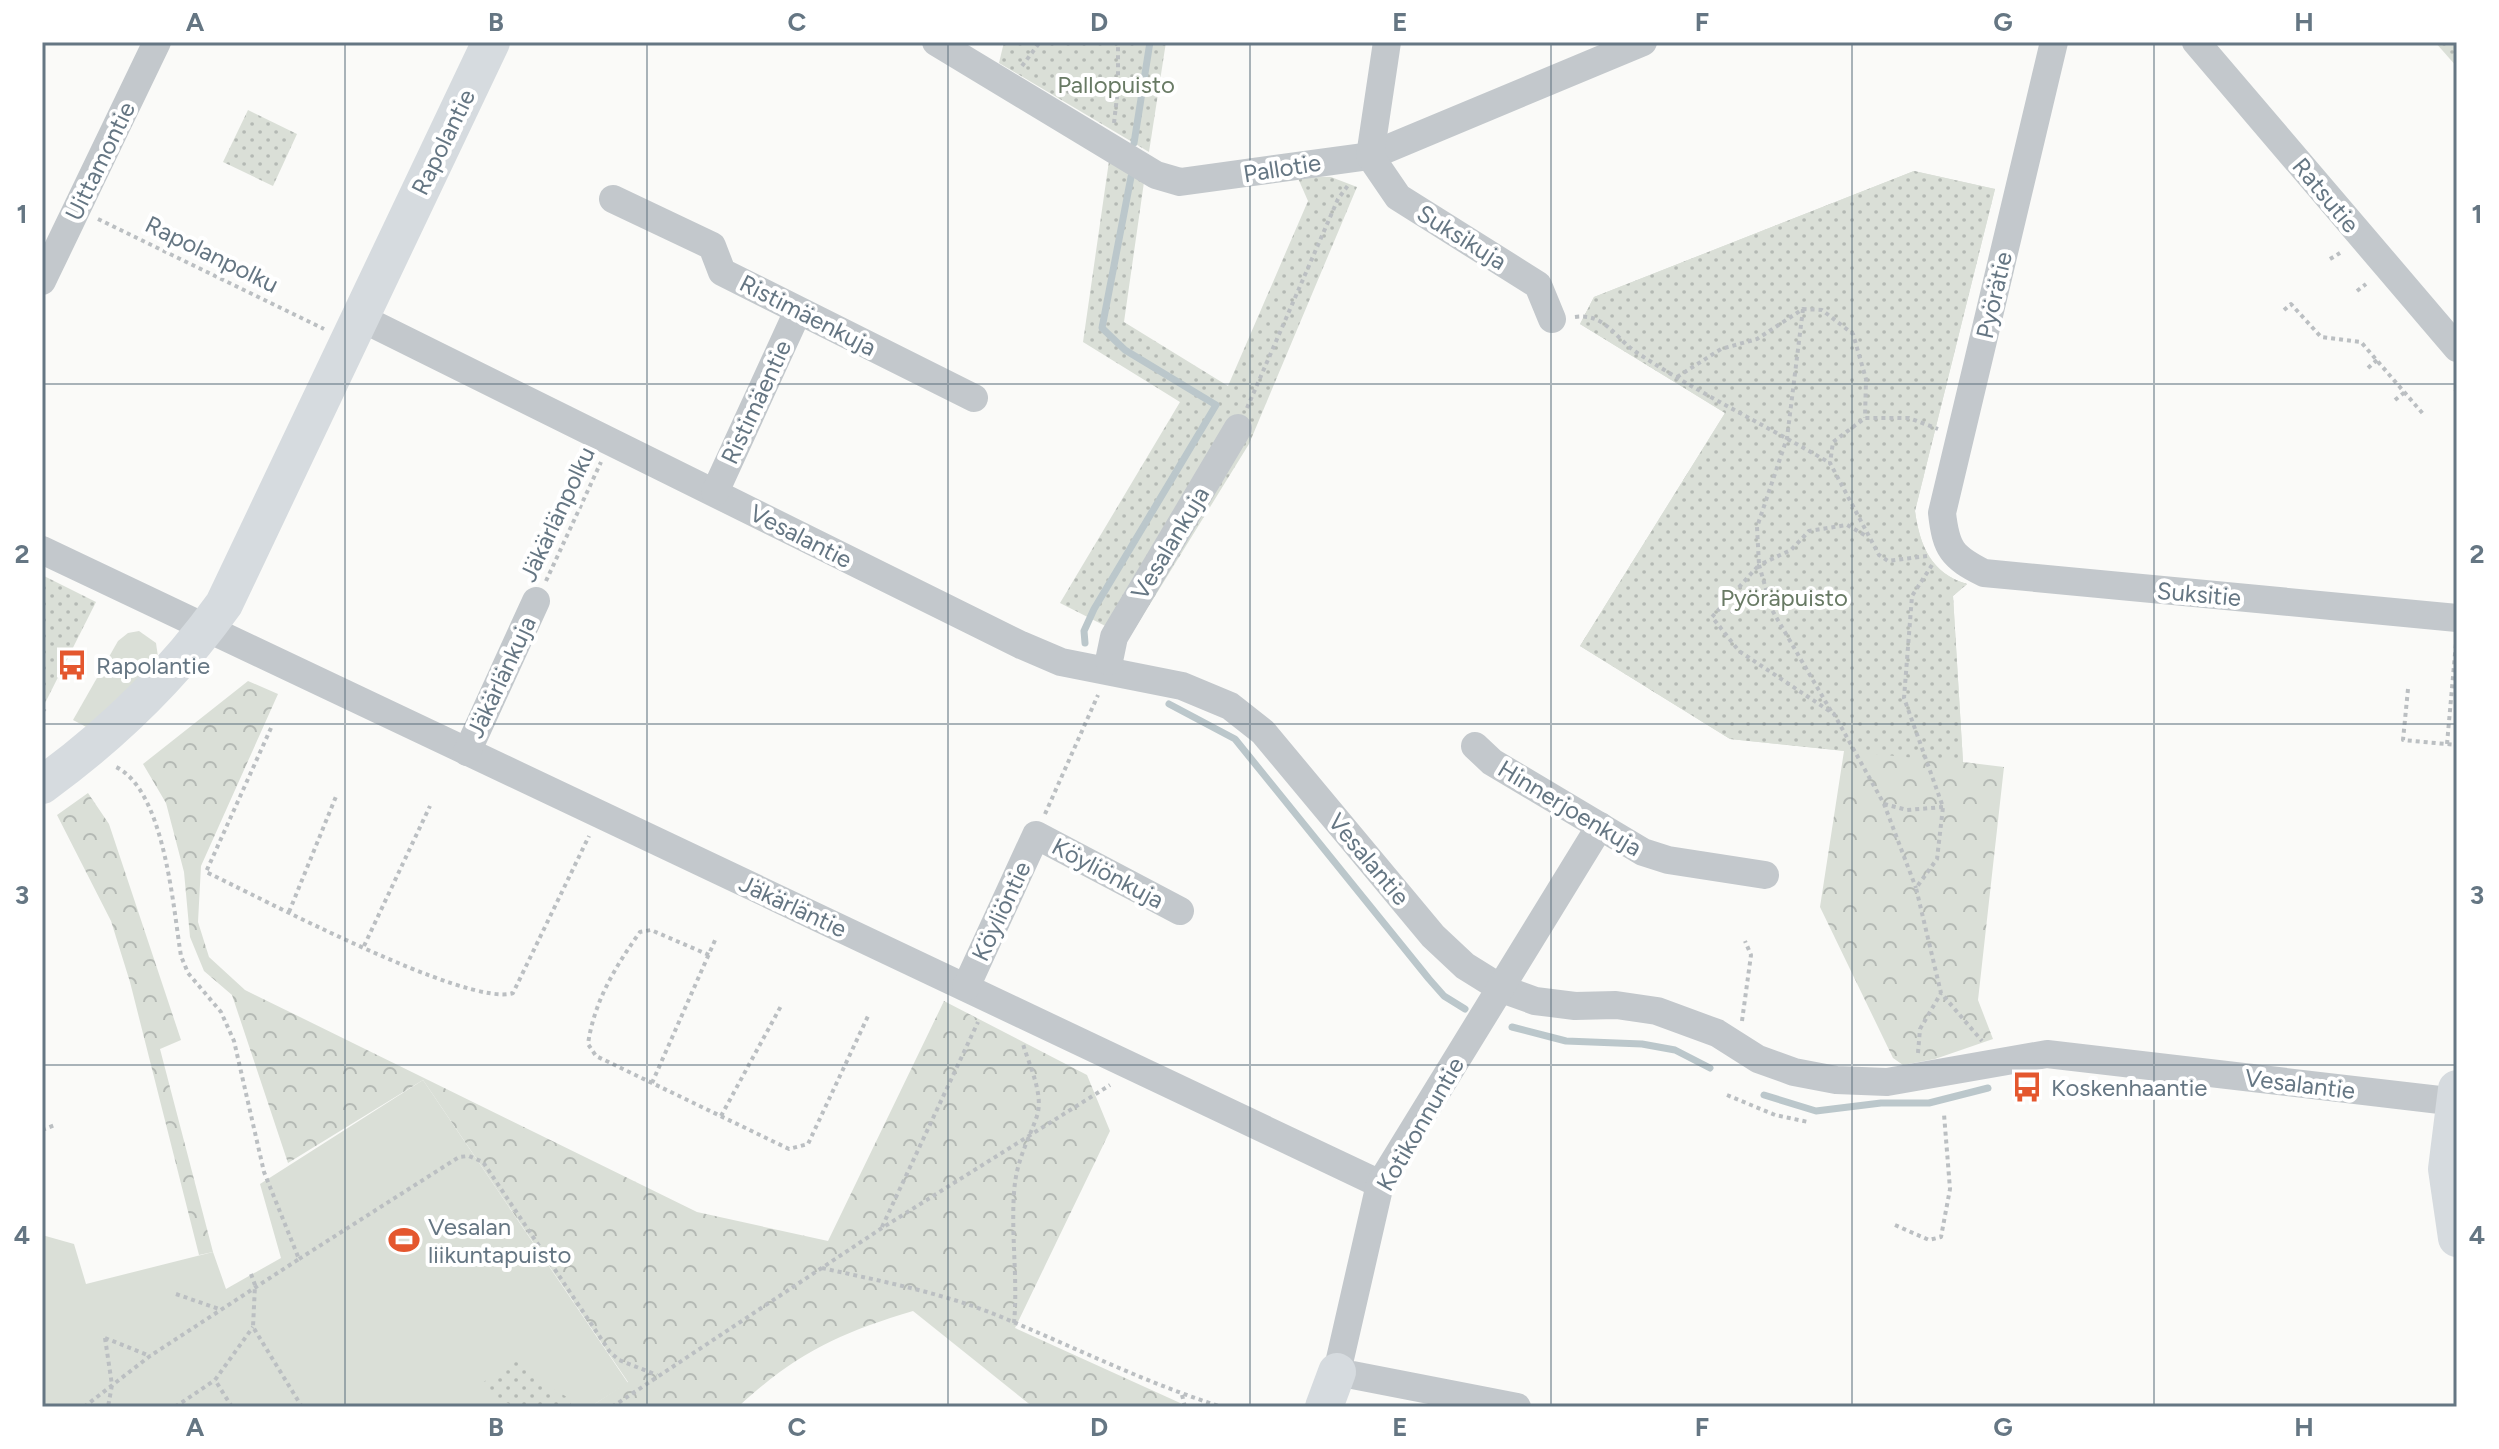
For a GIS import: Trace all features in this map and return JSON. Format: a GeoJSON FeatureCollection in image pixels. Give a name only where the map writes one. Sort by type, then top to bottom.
{"type":"FeatureCollection","features":[{"type":"Feature","properties":{"kind":"street","name":"Uittamontie"},"geometry":{"type":"LineString","coordinates":[[42,281],[157,42]]}},
{"type":"Feature","properties":{"kind":"street","name":"Rapolantie"},"geometry":{"type":"LineString","coordinates":[[42,785],[114,728],[205,630],[224,604],[346,325],[491,42]]}},
{"type":"Feature","properties":{"kind":"street","name":"Pallotie"},"geometry":{"type":"LineString","coordinates":[[936,42],[1156,175],[1180,182],[1370,156],[1643,42]]}},
{"type":"Feature","properties":{"kind":"street"},"geometry":{"type":"LineString","coordinates":[[1370,156],[1387,42]]}},
{"type":"Feature","properties":{"kind":"street","name":"Pyörätie"},"geometry":{"type":"LineString","coordinates":[[1948,549],[1942,513],[2054,42]]}},
{"type":"Feature","properties":{"kind":"street","name":"Ratsutie"},"geometry":{"type":"LineString","coordinates":[[2196,42],[2457,348]]}},
{"type":"Feature","properties":{"kind":"street","name":"Suksikuja"},"geometry":{"type":"LineString","coordinates":[[1370,156],[1398,197],[1538,285],[1552,319]]}},
{"type":"Feature","properties":{"kind":"street","name":"Ristimäenkuja"},"geometry":{"type":"LineString","coordinates":[[613,199],[712,246],[722,272],[974,398]]}},
{"type":"Feature","properties":{"kind":"street","name":"Ristimäentie"},"geometry":{"type":"LineString","coordinates":[[715,492],[798,311]]}},
{"type":"Feature","properties":{"kind":"street","name":"Vesalantie"},"geometry":{"type":"LineString","coordinates":[[346,325],[611,442],[1061,662],[1182,686],[1230,706],[1263,732],[1433,936],[1465,966],[1502,989],[1535,1001],[1575,1006],[1616,1005],[1657,1011],[1717,1033],[1742,1051],[1794,1072],[1836,1080],[1887,1082],[1997,1060],[2047,1054],[2456,1097]]}},
{"type":"Feature","properties":{"kind":"street","name":"Vesalankuja"},"geometry":{"type":"LineString","coordinates":[[1109,661],[1114,637],[1238,428]]}},
{"type":"Feature","properties":{"kind":"street","name":"Suksitie"},"geometry":{"type":"LineString","coordinates":[[1948,549],[1965,564],[1984,573],[2457,618]]}},
{"type":"Feature","properties":{"kind":"street"},"geometry":{"type":"LineString","coordinates":[[42,550],[205,630]]}},
{"type":"Feature","properties":{"kind":"street","name":"Jäkärlänkuja"},"geometry":{"type":"LineString","coordinates":[[467,752],[536,601]]}},
{"type":"Feature","properties":{"kind":"street","name":"Jäkärläntie"},"geometry":{"type":"LineString","coordinates":[[205,630],[1380,1184]]}},
{"type":"Feature","properties":{"kind":"street","name":"Hinnerjoenkuja"},"geometry":{"type":"LineString","coordinates":[[1475,746],[1492,762],[1654,857],[1765,875]]}},
{"type":"Feature","properties":{"kind":"street","name":"Kotikonnuntie"},"geometry":{"type":"LineString","coordinates":[[1324,1407],[1337,1372],[1380,1184],[1600,826]]}},
{"type":"Feature","properties":{"kind":"street","name":"Köyliönkuja"},"geometry":{"type":"LineString","coordinates":[[1036,835],[1180,911]]}},
{"type":"Feature","properties":{"kind":"street","name":"Köyliöntie"},"geometry":{"type":"LineString","coordinates":[[966,987],[1036,835]]}},
{"type":"Feature","properties":{"kind":"street"},"geometry":{"type":"LineString","coordinates":[[2456,1097],[2447,1169],[2457,1238]]}},
{"type":"Feature","properties":{"kind":"street"},"geometry":{"type":"LineString","coordinates":[[1337,1372],[1517,1407]]}},
{"type":"Feature","properties":{"kind":"path"},"geometry":{"type":"LineString","coordinates":[[1110,148],[1118,88],[1118,42]]}},
{"type":"Feature","properties":{"kind":"path"},"geometry":{"type":"LineString","coordinates":[[1238,428],[1338,199],[1370,156]]}},
{"type":"Feature","properties":{"kind":"path","name":"Rapolanpolku"},"geometry":{"type":"LineString","coordinates":[[77,208],[346,325]]}},
{"type":"Feature","properties":{"kind":"path"},"geometry":{"type":"LineString","coordinates":[[2330,259],[2339,252],[2348,262]]}},
{"type":"Feature","properties":{"kind":"path"},"geometry":{"type":"LineString","coordinates":[[2357,273],[2375,294]]}},
{"type":"Feature","properties":{"kind":"path"},"geometry":{"type":"LineString","coordinates":[[2357,291],[2366,284]]}},
{"type":"Feature","properties":{"kind":"path"},"geometry":{"type":"LineString","coordinates":[[2284,310],[2291,304],[2319,335],[2330,340],[2361,342],[2424,415]]}},
{"type":"Feature","properties":{"kind":"path"},"geometry":{"type":"LineString","coordinates":[[1675,378],[1721,349],[1757,339],[1803,309],[1822,310],[1853,334],[1866,379],[1865,418]]}},
{"type":"Feature","properties":{"kind":"path"},"geometry":{"type":"LineString","coordinates":[[1803,309],[1787,438],[1757,527],[1759,565],[1772,610],[1884,804],[1916,888],[1941,993],[1997,1060]]}},
{"type":"Feature","properties":{"kind":"path"},"geometry":{"type":"LineString","coordinates":[[1552,319],[1585,316],[1606,322],[1627,346],[1675,378],[1830,463],[1879,555],[1888,561],[1936,555],[1912,596],[1904,698],[1943,807],[1937,859],[1916,888]]}},
{"type":"Feature","properties":{"kind":"path"},"geometry":{"type":"LineString","coordinates":[[2311,342],[2319,335]]}},
{"type":"Feature","properties":{"kind":"path"},"geometry":{"type":"LineString","coordinates":[[2368,368],[2377,360]]}},
{"type":"Feature","properties":{"kind":"path"},"geometry":{"type":"LineString","coordinates":[[2395,400],[2405,392]]}},
{"type":"Feature","properties":{"kind":"path"},"geometry":{"type":"LineString","coordinates":[[1830,463],[1833,442],[1865,418],[1909,418],[1959,440]]}},
{"type":"Feature","properties":{"kind":"path","name":"Jäkärlänpolku"},"geometry":{"type":"LineString","coordinates":[[536,601],[611,442]]}},
{"type":"Feature","properties":{"kind":"path"},"geometry":{"type":"LineString","coordinates":[[1834,714],[1739,651],[1712,617],[1759,565],[1791,550],[1809,531],[1847,525],[1870,538]]}},
{"type":"Feature","properties":{"kind":"path"},"geometry":{"type":"LineString","coordinates":[[2447,744],[2457,629]]}},
{"type":"Feature","properties":{"kind":"path"},"geometry":{"type":"LineString","coordinates":[[1036,835],[1101,689]]}},
{"type":"Feature","properties":{"kind":"path"},"geometry":{"type":"LineString","coordinates":[[2408,689],[2403,740],[2457,745]]}},
{"type":"Feature","properties":{"kind":"path"},"geometry":{"type":"LineString","coordinates":[[271,728],[206,872],[432,976],[491,994],[503,996],[513,993],[592,829]]}},
{"type":"Feature","properties":{"kind":"path"},"geometry":{"type":"LineString","coordinates":[[112,765],[120,769],[143,795],[159,828],[181,956],[188,973],[221,1012],[234,1041],[264,1172],[299,1259]]}},
{"type":"Feature","properties":{"kind":"path"},"geometry":{"type":"LineString","coordinates":[[289,912],[337,794]]}},
{"type":"Feature","properties":{"kind":"path"},"geometry":{"type":"LineString","coordinates":[[1884,804],[1907,810],[1943,807]]}},
{"type":"Feature","properties":{"kind":"path"},"geometry":{"type":"LineString","coordinates":[[364,946],[430,806]]}},
{"type":"Feature","properties":{"kind":"path"},"geometry":{"type":"LineString","coordinates":[[709,955],[651,930],[640,932],[614,970],[597,1008],[588,1044],[596,1056],[789,1149],[808,1144],[869,1014]]}},
{"type":"Feature","properties":{"kind":"path"},"geometry":{"type":"LineString","coordinates":[[652,1083],[716,938]]}},
{"type":"Feature","properties":{"kind":"path"},"geometry":{"type":"LineString","coordinates":[[1742,1051],[1739,1039],[1751,955],[1745,941]]}},
{"type":"Feature","properties":{"kind":"path"},"geometry":{"type":"LineString","coordinates":[[1916,1077],[1920,1029],[1941,993]]}},
{"type":"Feature","properties":{"kind":"path"},"geometry":{"type":"LineString","coordinates":[[721,1116],[781,1006]]}},
{"type":"Feature","properties":{"kind":"path"},"geometry":{"type":"LineString","coordinates":[[882,1228],[983,1012]]}},
{"type":"Feature","properties":{"kind":"path"},"geometry":{"type":"LineString","coordinates":[[1014,1323],[1017,1296],[1011,1247],[1015,1188],[1026,1135],[1037,1115],[1038,1095],[1019,1030]]}},
{"type":"Feature","properties":{"kind":"path"},"geometry":{"type":"LineString","coordinates":[[612,1407],[1026,1135],[1137,1068]]}},
{"type":"Feature","properties":{"kind":"path"},"geometry":{"type":"LineString","coordinates":[[1727,1095],[1775,1115],[1808,1122]]}},
{"type":"Feature","properties":{"kind":"path"},"geometry":{"type":"LineString","coordinates":[[1895,1225],[1929,1240],[1941,1237],[1950,1189],[1944,1114]]}},
{"type":"Feature","properties":{"kind":"path"},"geometry":{"type":"LineString","coordinates":[[42,1130],[55,1125]]}},
{"type":"Feature","properties":{"kind":"path"},"geometry":{"type":"LineString","coordinates":[[84,1407],[150,1356],[255,1285],[459,1157],[469,1156],[483,1162],[610,1352],[619,1360],[657,1375]]}},
{"type":"Feature","properties":{"kind":"path"},"geometry":{"type":"LineString","coordinates":[[822,1268],[940,1295],[1182,1395],[1222,1407]]}},
{"type":"Feature","properties":{"kind":"path"},"geometry":{"type":"LineString","coordinates":[[175,1407],[215,1380],[253,1327],[255,1285],[251,1274]]}},
{"type":"Feature","properties":{"kind":"path"},"geometry":{"type":"LineString","coordinates":[[176,1294],[219,1309]]}},
{"type":"Feature","properties":{"kind":"path"},"geometry":{"type":"LineString","coordinates":[[253,1327],[302,1407]]}},
{"type":"Feature","properties":{"kind":"path"},"geometry":{"type":"LineString","coordinates":[[108,1407],[112,1385],[105,1338],[150,1356]]}},
{"type":"Feature","properties":{"kind":"path"},"geometry":{"type":"LineString","coordinates":[[215,1380],[232,1407]]}},
{"type":"Feature","properties":{"kind":"path"},"geometry":{"type":"LineString","coordinates":[[1182,1395],[1185,1407]]}},
{"type":"Feature","properties":{"kind":"green space","name":"Pallopuisto"},"geometry":{"type":"Polygon","coordinates":[[[1004,42],[1166,42],[1149,152],[999,63],[1004,42]]]}},
{"type":"Feature","properties":{"kind":"green space"},"geometry":{"type":"Polygon","coordinates":[[[2435,42],[2457,42],[2457,67],[2435,42]]]}},
{"type":"Feature","properties":{"kind":"green space"},"geometry":{"type":"Polygon","coordinates":[[[248,110],[297,134],[273,186],[223,162],[248,110]]]}},
{"type":"Feature","properties":{"kind":"green space"},"geometry":{"type":"Polygon","coordinates":[[[1109,161],[1144,182],[1124,322],[1228,386],[1308,201],[1297,176],[1331,177],[1357,187],[1249,444],[1129,638],[1060,603],[1180,402],[1083,342],[1109,161]]]}},
{"type":"Feature","properties":{"kind":"green space","name":"Pyöräpuisto"},"geometry":{"type":"Polygon","coordinates":[[[1914,171],[1995,189],[1915,511],[1920,536],[1929,557],[1944,573],[1967,584],[1953,596],[1963,762],[2004,767],[1978,1000],[1993,1039],[1935,1059],[1903,1065],[1893,1058],[1820,907],[1844,751],[1730,739],[1580,646],[1725,413],[1580,324],[1594,297],[1914,171]]]}},
{"type":"Feature","properties":{"kind":"green space","name":"Pyöräpuisto"},"geometry":{"type":"Polygon","coordinates":[[[1914,171],[1995,189],[1915,511],[1920,536],[1929,556],[1944,573],[1967,584],[1953,596],[1963,763],[1730,739],[1580,646],[1725,413],[1580,324],[1594,297],[1914,171]]]}},
{"type":"Feature","properties":{"kind":"green space"},"geometry":{"type":"Polygon","coordinates":[[[42,575],[96,602],[42,709],[42,575]]]}},
{"type":"Feature","properties":{"kind":"green space"},"geometry":{"type":"Polygon","coordinates":[[[139,631],[156,643],[158,657],[92,730],[73,720],[118,641],[128,633],[139,631]]]}},
{"type":"Feature","properties":{"kind":"green space"},"geometry":{"type":"Polygon","coordinates":[[[248,681],[278,694],[201,866],[198,922],[209,957],[245,990],[697,1212],[828,1241],[944,1001],[1087,1075],[1110,1131],[1015,1328],[1189,1407],[1033,1407],[913,1311],[819,1347],[779,1373],[738,1407],[590,1407],[628,1382],[423,1080],[288,1163],[232,995],[204,971],[190,937],[184,872],[166,803],[143,764],[248,681]]]}},
{"type":"Feature","properties":{"kind":"green space"},"geometry":{"type":"Polygon","coordinates":[[[88,793],[109,824],[181,1040],[160,1049],[213,1252],[199,1255],[130,982],[111,921],[57,815],[88,793]]]}},
{"type":"Feature","properties":{"kind":"green space","name":"Vesalan liikuntapuisto"},"geometry":{"type":"Polygon","coordinates":[[[423,1080],[628,1383],[590,1407],[42,1407],[42,1235],[74,1244],[86,1284],[213,1252],[226,1289],[281,1258],[260,1184],[423,1080]]]}},
{"type":"Feature","properties":{"kind":"green space"},"geometry":{"type":"Polygon","coordinates":[[[520,1359],[532,1377],[567,1397],[573,1407],[512,1405],[482,1383],[520,1359]]]}},
{"type":"Feature","properties":{"kind":"waterway"},"geometry":{"type":"LineString","coordinates":[[1134,143],[1150,42]]}},
{"type":"Feature","properties":{"kind":"waterway"},"geometry":{"type":"LineString","coordinates":[[1085,643],[1084,631],[1094,609],[1216,405],[1125,350],[1102,328],[1131,177]]}},
{"type":"Feature","properties":{"kind":"waterway"},"geometry":{"type":"LineString","coordinates":[[1169,704],[1235,739],[1429,979],[1444,996],[1465,1009]]}},
{"type":"Feature","properties":{"kind":"waterway"},"geometry":{"type":"LineString","coordinates":[[1512,1027],[1566,1041],[1642,1044],[1675,1050],[1710,1068]]}},
{"type":"Feature","properties":{"kind":"waterway"},"geometry":{"type":"LineString","coordinates":[[1764,1095],[1816,1111],[1881,1103],[1929,1103],[1988,1088]]}},
{"type":"Feature","properties":{"kind":"place","name":"Rapolantie"},"geometry":{"type":"Point","coordinates":[72,665]}},
{"type":"Feature","properties":{"kind":"place","name":"Koskenhaantie"},"geometry":{"type":"Point","coordinates":[2027,1087]}},
{"type":"Feature","properties":{"kind":"place","name":"Vesalan liikuntapuisto"},"geometry":{"type":"Point","coordinates":[404,1240]}}]}
